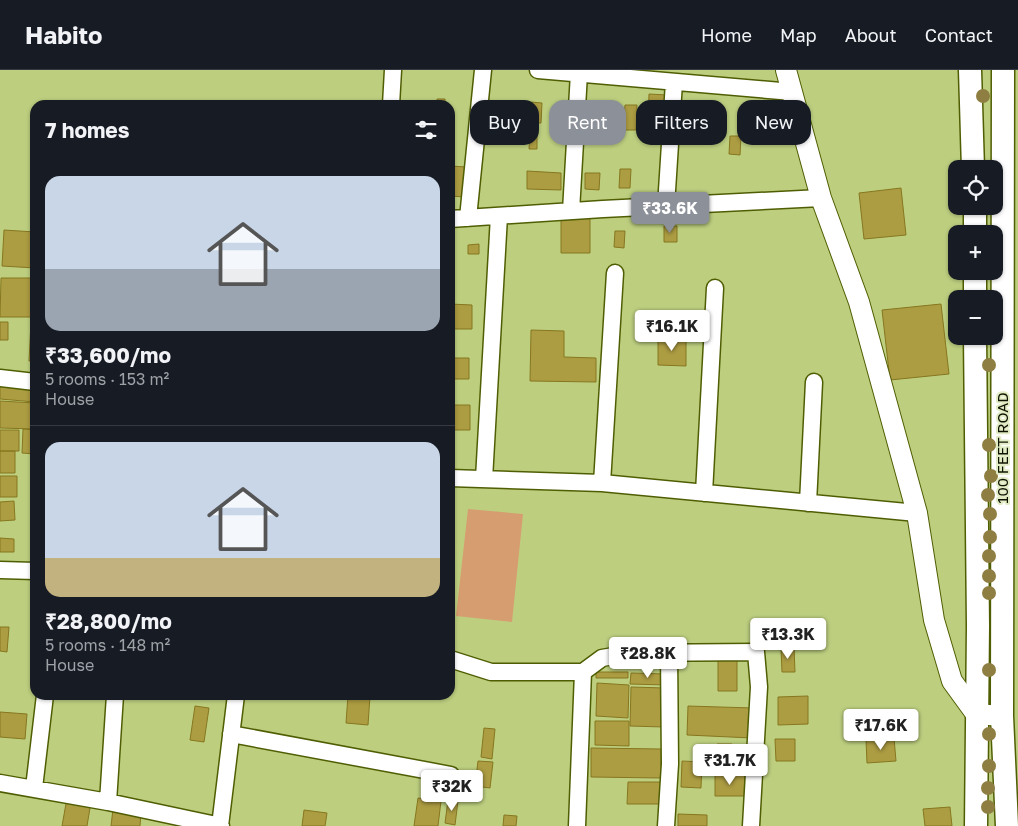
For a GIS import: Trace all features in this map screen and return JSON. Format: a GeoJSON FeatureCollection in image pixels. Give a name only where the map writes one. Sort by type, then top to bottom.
{"type":"FeatureCollection","features":[{"type":"Feature","properties":{"kind":"main road"},"geometry":{"type":"LineString","coordinates":[[970,70],[973,160]]}},
{"type":"Feature","properties":{"kind":"main road","name":"100 FEET ROAD"},"geometry":{"type":"LineString","coordinates":[[1003,70],[1002,716],[1007,826]]}},
{"type":"Feature","properties":{"kind":"main road","name":"100 FEET ROAD"},"geometry":{"type":"LineString","coordinates":[[975,345],[978,626],[976,826]]}},
{"type":"Feature","properties":{"kind":"street"},"geometry":{"type":"LineString","coordinates":[[391,100],[393,70]]}},
{"type":"Feature","properties":{"kind":"street"},"geometry":{"type":"LineString","coordinates":[[468,218],[484,70]]}},
{"type":"Feature","properties":{"kind":"street"},"geometry":{"type":"LineString","coordinates":[[538,70],[792,92]]}},
{"type":"Feature","properties":{"kind":"street"},"geometry":{"type":"LineString","coordinates":[[786,70],[822,198],[860,302],[917,513],[934,620],[952,680],[976,714],[1002,716]]}},
{"type":"Feature","properties":{"kind":"street"},"geometry":{"type":"LineString","coordinates":[[570,211],[579,73]]}},
{"type":"Feature","properties":{"kind":"street"},"geometry":{"type":"LineString","coordinates":[[666,206],[674,82]]}},
{"type":"Feature","properties":{"kind":"street"},"geometry":{"type":"LineString","coordinates":[[455,219],[822,198]]}},
{"type":"Feature","properties":{"kind":"street"},"geometry":{"type":"LineString","coordinates":[[484,479],[499,216]]}},
{"type":"Feature","properties":{"kind":"street"},"geometry":{"type":"LineString","coordinates":[[602,483],[615,273]]}},
{"type":"Feature","properties":{"kind":"street"},"geometry":{"type":"LineString","coordinates":[[704,492],[716,288]]}},
{"type":"Feature","properties":{"kind":"street"},"geometry":{"type":"LineString","coordinates":[[0,378],[30,381]]}},
{"type":"Feature","properties":{"kind":"street"},"geometry":{"type":"LineString","coordinates":[[808,503],[814,382]]}},
{"type":"Feature","properties":{"kind":"street"},"geometry":{"type":"LineString","coordinates":[[455,478],[602,483],[917,513]]}},
{"type":"Feature","properties":{"kind":"street"},"geometry":{"type":"LineString","coordinates":[[0,570],[30,571]]}},
{"type":"Feature","properties":{"kind":"street"},"geometry":{"type":"LineString","coordinates":[[666,826],[670,764],[669,651]]}},
{"type":"Feature","properties":{"kind":"street"},"geometry":{"type":"LineString","coordinates":[[455,661],[491,672],[583,672],[602,658],[631,653],[669,651],[756,652],[759,687],[751,826]]}},
{"type":"Feature","properties":{"kind":"street"},"geometry":{"type":"LineString","coordinates":[[577,826],[583,672]]}},
{"type":"Feature","properties":{"kind":"street"},"geometry":{"type":"LineString","coordinates":[[34,788],[44,700]]}},
{"type":"Feature","properties":{"kind":"street"},"geometry":{"type":"LineString","coordinates":[[108,802],[115,700]]}},
{"type":"Feature","properties":{"kind":"street"},"geometry":{"type":"LineString","coordinates":[[0,783],[108,802],[220,826],[235,700]]}},
{"type":"Feature","properties":{"kind":"street"},"geometry":{"type":"LineString","coordinates":[[231,734],[451,775]]}},
{"type":"Feature","properties":{"kind":"shaded area"},"geometry":{"type":"Polygon","coordinates":[[[468,509],[523,514],[512,622],[456,616],[468,509]]]}},
{"type":"Feature","properties":{"kind":"building"},"geometry":{"type":"Polygon","coordinates":[[[649,94],[667,95],[667,100],[649,100],[649,94]]]}},
{"type":"Feature","properties":{"kind":"building"},"geometry":{"type":"Polygon","coordinates":[[[539,103],[542,103],[541,123],[539,123],[539,103]]]}},
{"type":"Feature","properties":{"kind":"building"},"geometry":{"type":"Polygon","coordinates":[[[626,105],[636,105],[636,130],[626,130],[626,105]]]}},
{"type":"Feature","properties":{"kind":"building"},"geometry":{"type":"Polygon","coordinates":[[[730,136],[737,136],[737,145],[741,145],[740,155],[729,154],[730,136]]]}},
{"type":"Feature","properties":{"kind":"building"},"geometry":{"type":"Polygon","coordinates":[[[529,145],[537,145],[537,149],[529,149],[529,145]]]}},
{"type":"Feature","properties":{"kind":"building"},"geometry":{"type":"Polygon","coordinates":[[[455,166],[467,167],[465,197],[455,196],[455,166]]]}},
{"type":"Feature","properties":{"kind":"building"},"geometry":{"type":"Polygon","coordinates":[[[620,169],[631,169],[630,188],[619,188],[620,169]]]}},
{"type":"Feature","properties":{"kind":"building"},"geometry":{"type":"Polygon","coordinates":[[[527,171],[561,173],[561,190],[527,189],[527,171]]]}},
{"type":"Feature","properties":{"kind":"building"},"geometry":{"type":"Polygon","coordinates":[[[585,173],[600,173],[599,190],[585,189],[585,173]]]}},
{"type":"Feature","properties":{"kind":"building"},"geometry":{"type":"Polygon","coordinates":[[[901,188],[906,235],[864,239],[859,193],[901,188]]]}},
{"type":"Feature","properties":{"kind":"building"},"geometry":{"type":"Polygon","coordinates":[[[561,215],[590,215],[590,253],[561,253],[561,215]]]}},
{"type":"Feature","properties":{"kind":"building"},"geometry":{"type":"Polygon","coordinates":[[[664,226],[677,226],[677,242],[664,242],[664,226]]]}},
{"type":"Feature","properties":{"kind":"building"},"geometry":{"type":"Polygon","coordinates":[[[4,230],[30,232],[30,268],[2,266],[4,230]]]}},
{"type":"Feature","properties":{"kind":"building"},"geometry":{"type":"Polygon","coordinates":[[[615,231],[625,231],[624,248],[614,247],[615,231]]]}},
{"type":"Feature","properties":{"kind":"building"},"geometry":{"type":"Polygon","coordinates":[[[479,244],[479,254],[468,254],[468,245],[479,244]]]}},
{"type":"Feature","properties":{"kind":"building"},"geometry":{"type":"Polygon","coordinates":[[[1,278],[30,278],[30,317],[0,317],[1,278]]]}},
{"type":"Feature","properties":{"kind":"building"},"geometry":{"type":"Polygon","coordinates":[[[455,304],[472,305],[472,329],[455,329],[455,304]]]}},
{"type":"Feature","properties":{"kind":"building"},"geometry":{"type":"Polygon","coordinates":[[[941,304],[949,374],[890,380],[882,310],[941,304]]]}},
{"type":"Feature","properties":{"kind":"building"},"geometry":{"type":"Polygon","coordinates":[[[0,322],[8,322],[8,340],[0,340],[0,322]]]}},
{"type":"Feature","properties":{"kind":"building"},"geometry":{"type":"Polygon","coordinates":[[[531,330],[564,331],[564,357],[596,358],[596,382],[530,381],[531,330]]]}},
{"type":"Feature","properties":{"kind":"building"},"geometry":{"type":"Polygon","coordinates":[[[658,338],[686,339],[686,366],[658,365],[658,338]]]}},
{"type":"Feature","properties":{"kind":"building"},"geometry":{"type":"Polygon","coordinates":[[[455,358],[469,358],[469,379],[455,379],[455,358]]]}},
{"type":"Feature","properties":{"kind":"building"},"geometry":{"type":"Polygon","coordinates":[[[0,384],[30,386],[30,402],[0,399],[0,384]]]}},
{"type":"Feature","properties":{"kind":"building"},"geometry":{"type":"Polygon","coordinates":[[[0,401],[30,403],[30,429],[0,428],[0,401]]]}},
{"type":"Feature","properties":{"kind":"building"},"geometry":{"type":"Polygon","coordinates":[[[455,405],[470,405],[470,430],[455,430],[455,405]]]}},
{"type":"Feature","properties":{"kind":"building"},"geometry":{"type":"Polygon","coordinates":[[[23,429],[30,430],[30,454],[22,453],[23,429]]]}},
{"type":"Feature","properties":{"kind":"building"},"geometry":{"type":"Polygon","coordinates":[[[0,430],[19,430],[19,451],[0,451],[0,430]]]}},
{"type":"Feature","properties":{"kind":"building"},"geometry":{"type":"Polygon","coordinates":[[[0,451],[15,451],[15,473],[0,473],[0,451]]]}},
{"type":"Feature","properties":{"kind":"building"},"geometry":{"type":"Polygon","coordinates":[[[0,476],[17,476],[17,497],[0,497],[0,476]]]}},
{"type":"Feature","properties":{"kind":"building"},"geometry":{"type":"Polygon","coordinates":[[[14,501],[15,520],[0,521],[0,502],[14,501]]]}},
{"type":"Feature","properties":{"kind":"building"},"geometry":{"type":"Polygon","coordinates":[[[0,538],[14,539],[14,552],[0,552],[0,538]]]}},
{"type":"Feature","properties":{"kind":"building"},"geometry":{"type":"Polygon","coordinates":[[[0,627],[9,627],[7,652],[0,651],[0,627]]]}},
{"type":"Feature","properties":{"kind":"building"},"geometry":{"type":"Polygon","coordinates":[[[794,647],[795,672],[782,672],[781,648],[794,647]]]}},
{"type":"Feature","properties":{"kind":"building"},"geometry":{"type":"Polygon","coordinates":[[[718,658],[737,658],[737,691],[718,691],[718,658]]]}},
{"type":"Feature","properties":{"kind":"building"},"geometry":{"type":"Polygon","coordinates":[[[596,672],[628,672],[628,678],[596,678],[596,672]]]}},
{"type":"Feature","properties":{"kind":"building"},"geometry":{"type":"Polygon","coordinates":[[[631,673],[666,674],[666,685],[630,684],[631,673]]]}},
{"type":"Feature","properties":{"kind":"building"},"geometry":{"type":"Polygon","coordinates":[[[597,683],[629,685],[628,718],[596,716],[597,683]]]}},
{"type":"Feature","properties":{"kind":"building"},"geometry":{"type":"Polygon","coordinates":[[[631,687],[665,688],[664,727],[630,726],[631,687]]]}},
{"type":"Feature","properties":{"kind":"building"},"geometry":{"type":"Polygon","coordinates":[[[808,696],[808,724],[778,725],[778,697],[808,696]]]}},
{"type":"Feature","properties":{"kind":"building"},"geometry":{"type":"Polygon","coordinates":[[[348,700],[370,700],[368,725],[346,723],[348,700]]]}},
{"type":"Feature","properties":{"kind":"building"},"geometry":{"type":"Polygon","coordinates":[[[195,706],[209,708],[204,742],[190,740],[195,706]]]}},
{"type":"Feature","properties":{"kind":"building"},"geometry":{"type":"Polygon","coordinates":[[[688,706],[753,708],[752,738],[687,735],[688,706]]]}},
{"type":"Feature","properties":{"kind":"building"},"geometry":{"type":"Polygon","coordinates":[[[0,712],[27,714],[25,739],[0,737],[0,712]]]}},
{"type":"Feature","properties":{"kind":"building"},"geometry":{"type":"Polygon","coordinates":[[[595,721],[629,721],[629,746],[595,745],[595,721]]]}},
{"type":"Feature","properties":{"kind":"building"},"geometry":{"type":"Polygon","coordinates":[[[484,728],[495,729],[492,759],[481,757],[484,728]]]}},
{"type":"Feature","properties":{"kind":"building"},"geometry":{"type":"Polygon","coordinates":[[[894,738],[896,761],[867,763],[866,740],[894,738]]]}},
{"type":"Feature","properties":{"kind":"building"},"geometry":{"type":"Polygon","coordinates":[[[775,739],[795,739],[795,761],[776,761],[775,739]]]}},
{"type":"Feature","properties":{"kind":"building"},"geometry":{"type":"Polygon","coordinates":[[[717,744],[732,744],[731,770],[716,769],[717,744]]]}},
{"type":"Feature","properties":{"kind":"building"},"geometry":{"type":"Polygon","coordinates":[[[591,748],[661,749],[661,778],[591,777],[591,748]]]}},
{"type":"Feature","properties":{"kind":"building"},"geometry":{"type":"Polygon","coordinates":[[[478,761],[493,762],[490,788],[475,786],[478,761]]]}},
{"type":"Feature","properties":{"kind":"building"},"geometry":{"type":"Polygon","coordinates":[[[682,761],[702,762],[701,788],[681,787],[682,761]]]}},
{"type":"Feature","properties":{"kind":"building"},"geometry":{"type":"Polygon","coordinates":[[[715,775],[745,775],[745,796],[715,796],[715,775]]]}},
{"type":"Feature","properties":{"kind":"building"},"geometry":{"type":"Polygon","coordinates":[[[628,782],[661,782],[660,804],[627,804],[628,782]]]}},
{"type":"Feature","properties":{"kind":"building"},"geometry":{"type":"Polygon","coordinates":[[[67,798],[91,802],[87,826],[62,826],[67,798]]]}},
{"type":"Feature","properties":{"kind":"building"},"geometry":{"type":"Polygon","coordinates":[[[418,798],[441,801],[438,826],[414,826],[418,798]]]}},
{"type":"Feature","properties":{"kind":"building"},"geometry":{"type":"Polygon","coordinates":[[[448,800],[458,801],[455,825],[445,823],[448,800]]]}},
{"type":"Feature","properties":{"kind":"building"},"geometry":{"type":"Polygon","coordinates":[[[950,807],[952,826],[925,826],[923,809],[950,807]]]}},
{"type":"Feature","properties":{"kind":"building"},"geometry":{"type":"Polygon","coordinates":[[[113,809],[141,813],[140,826],[111,826],[113,809]]]}},
{"type":"Feature","properties":{"kind":"building"},"geometry":{"type":"Polygon","coordinates":[[[304,810],[327,813],[325,826],[302,826],[304,810]]]}},
{"type":"Feature","properties":{"kind":"building"},"geometry":{"type":"Polygon","coordinates":[[[678,814],[707,815],[707,826],[678,826],[678,814]]]}},
{"type":"Feature","properties":{"kind":"building"},"geometry":{"type":"Polygon","coordinates":[[[504,815],[517,816],[516,826],[503,826],[504,815]]]}}]}
